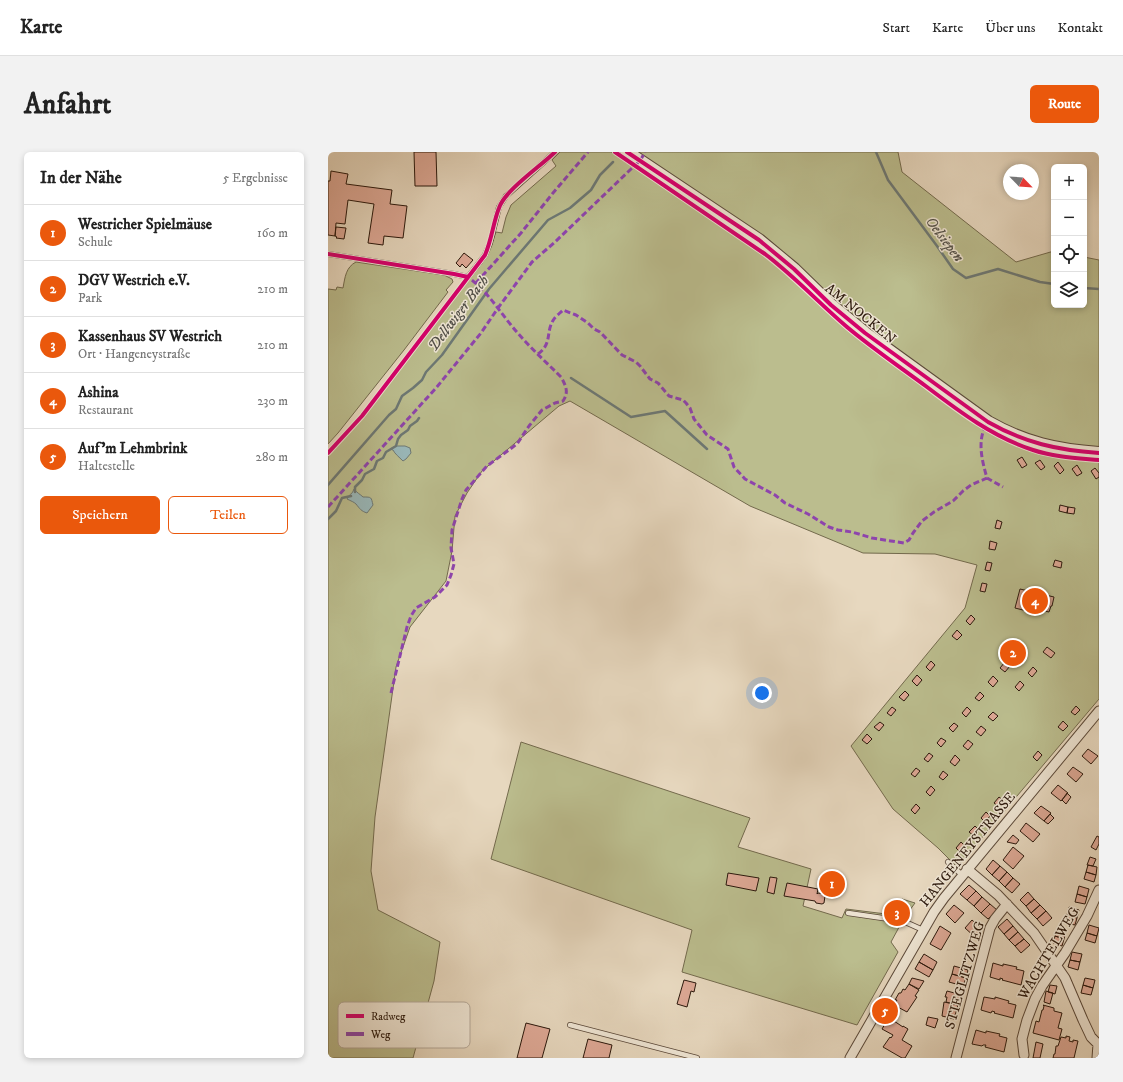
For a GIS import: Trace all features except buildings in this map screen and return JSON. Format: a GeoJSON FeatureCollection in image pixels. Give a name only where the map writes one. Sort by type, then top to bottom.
{"type":"FeatureCollection","features":[{"type":"Feature","properties":{"kind":"street","name":"AM NOCKEN"},"geometry":{"type":"LineString","coordinates":[[627,152],[759,240],[794,269],[831,305],[866,333],[988,422],[1000,429],[1032,442],[1057,448],[1099,453]]}},
{"type":"Feature","properties":{"kind":"street","name":"HANGENEYSTRASSE"},"geometry":{"type":"LineString","coordinates":[[850,1058],[937,908],[965,872],[1099,711]]}},
{"type":"Feature","properties":{"kind":"street"},"geometry":{"type":"LineString","coordinates":[[965,872],[998,895],[1007,904],[1034,934],[1057,965],[1065,978],[1091,1037],[1099,1044],[1097,1058]]}},
{"type":"Feature","properties":{"kind":"street","name":"WACHTELWEG"},"geometry":{"type":"LineString","coordinates":[[1024,1054],[1022,1039],[1031,1009],[1042,986],[1065,953],[1099,890]]}},
{"type":"Feature","properties":{"kind":"street","name":"STIEGLITZWEG"},"geometry":{"type":"LineString","coordinates":[[956,1058],[990,928],[1007,904]]}},
{"type":"Feature","properties":{"kind":"lane"},"geometry":{"type":"LineString","coordinates":[[328,254],[468,277],[485,255],[490,243],[499,207],[506,196],[555,152]]}},
{"type":"Feature","properties":{"kind":"lane"},"geometry":{"type":"LineString","coordinates":[[948,862],[965,872]]}},
{"type":"Feature","properties":{"kind":"lane"},"geometry":{"type":"LineString","coordinates":[[848,913],[903,920],[923,930]]}},
{"type":"Feature","properties":{"kind":"lane"},"geometry":{"type":"LineString","coordinates":[[570,1025],[697,1058]]}},
{"type":"Feature","properties":{"kind":"green space"},"geometry":{"type":"Polygon","coordinates":[[[560,152],[611,152],[681,199],[686,192],[636,152],[898,152],[902,172],[1016,262],[1051,252],[1051,308],[1087,308],[1087,258],[1099,260],[1099,699],[957,867],[938,848],[893,809],[851,746],[965,608],[977,565],[935,554],[863,553],[750,506],[570,401],[559,406],[482,471],[467,493],[455,516],[452,551],[446,581],[410,627],[396,667],[375,817],[371,871],[378,910],[440,942],[434,981],[428,1002],[338,1002],[338,1048],[416,1048],[413,1058],[328,1058],[328,453],[362,416],[468,277],[474,273],[482,263],[489,251],[496,232],[502,233],[511,205],[556,166],[552,160],[560,152]]]}},
{"type":"Feature","properties":{"kind":"green space"},"geometry":{"type":"Polygon","coordinates":[[[356,262],[444,275],[452,279],[453,282],[446,290],[448,292],[404,350],[328,444],[328,289],[336,290],[337,287],[343,288],[345,276],[348,270],[356,262]]]}},
{"type":"Feature","properties":{"kind":"green space"},"geometry":{"type":"Polygon","coordinates":[[[521,742],[750,818],[738,847],[811,869],[803,906],[842,918],[846,909],[894,915],[902,899],[915,903],[904,918],[891,942],[898,952],[857,1025],[682,972],[692,930],[491,859],[521,742]]]}},
{"type":"Feature","properties":{"kind":"water"},"geometry":{"type":"Polygon","coordinates":[[[396,446],[405,446],[410,448],[411,453],[403,461],[393,450],[390,449],[396,446]]]}},
{"type":"Feature","properties":{"kind":"water"},"geometry":{"type":"Polygon","coordinates":[[[354,489],[363,497],[370,497],[373,505],[367,513],[347,499],[354,489]]]}},
{"type":"Feature","properties":{"kind":"waterway","name":"Oelsiepen"},"geometry":{"type":"LineString","coordinates":[[876,152],[888,180],[953,269],[966,278],[998,269],[1040,282],[1051,284]]}},
{"type":"Feature","properties":{"kind":"waterway","name":"Dellwiger Bach"},"geometry":{"type":"LineString","coordinates":[[328,485],[389,415],[396,409],[402,396],[422,380],[426,372],[442,355],[489,289],[548,220],[570,208],[591,190],[600,175],[613,162]]}},
{"type":"Feature","properties":{"kind":"waterway","name":"Oelsiepen"},"geometry":{"type":"LineString","coordinates":[[1087,288],[1099,289]]}},
{"type":"Feature","properties":{"kind":"waterway"},"geometry":{"type":"LineString","coordinates":[[571,378],[631,417],[665,411],[707,449]]}},
{"type":"Feature","properties":{"kind":"waterway"},"geometry":{"type":"LineString","coordinates":[[355,492],[355,487],[362,480],[365,474],[374,469],[377,461],[383,458],[386,452],[396,446],[401,435],[419,418]]}},
{"type":"Feature","properties":{"kind":"waterway"},"geometry":{"type":"LineString","coordinates":[[328,519],[336,511],[342,498],[351,496]]}},
{"type":"Feature","properties":{"kind":"marked path"},"geometry":{"type":"LineString","coordinates":[[476,283],[521,233],[588,152]]}},
{"type":"Feature","properties":{"kind":"marked path"},"geometry":{"type":"LineString","coordinates":[[328,507],[436,388],[481,333],[532,262],[640,161],[645,152]]}},
{"type":"Feature","properties":{"kind":"marked path"},"geometry":{"type":"LineString","coordinates":[[391,693],[411,616],[416,608],[435,597],[447,585],[451,575],[454,564],[451,548],[452,530],[466,490],[487,466],[517,444],[542,410],[555,403],[563,401],[566,395],[565,386],[561,377],[523,339],[481,288],[468,277],[466,280]]}},
{"type":"Feature","properties":{"kind":"marked path"},"geometry":{"type":"LineString","coordinates":[[538,354],[546,346],[551,324],[554,319],[563,310],[576,315],[600,332],[622,355],[636,362],[650,379],[658,383],[669,396],[683,400],[690,408],[694,419],[707,435],[728,449],[734,467],[745,479],[775,495],[785,503],[808,514],[829,527],[838,530],[852,532],[872,538],[904,543],[909,540],[922,521],[953,501],[971,485],[987,478]]}},
{"type":"Feature","properties":{"kind":"marked path"},"geometry":{"type":"LineString","coordinates":[[986,425],[983,431],[981,444],[985,471],[987,478],[1003,487]]}},
{"type":"Feature","properties":{"kind":"cycle path"},"geometry":{"type":"LineString","coordinates":[[328,453],[362,416],[485,255],[499,208],[508,194],[555,152]]}},
{"type":"Feature","properties":{"kind":"cycle path"},"geometry":{"type":"LineString","coordinates":[[615,152],[765,254],[857,335],[977,423],[1018,445],[1033,450],[1057,456],[1099,460]]}},
{"type":"Feature","properties":{"kind":"cycle path"},"geometry":{"type":"LineString","coordinates":[[627,152],[759,240],[794,269],[831,305],[865,333],[988,422],[1015,435],[1042,444],[1069,450],[1099,453]]}},
{"type":"Feature","properties":{"kind":"cycle path"},"geometry":{"type":"LineString","coordinates":[[328,254],[468,277]]}},
{"type":"Feature","properties":{"kind":"place","name":"Ashina"},"geometry":{"type":"Point","coordinates":[1035,601]}},
{"type":"Feature","properties":{"kind":"place","name":"DGV Westrich e.V."},"geometry":{"type":"Point","coordinates":[1013,653]}},
{"type":"Feature","properties":{"kind":"place","name":"Westricher Spielmäuse"},"geometry":{"type":"Point","coordinates":[832,884]}},
{"type":"Feature","properties":{"kind":"place","name":"Kassenhaus SV Westrich"},"geometry":{"type":"Point","coordinates":[897,913]}},
{"type":"Feature","properties":{"kind":"place","name":"Auf'm Lehmbrink"},"geometry":{"type":"Point","coordinates":[885,1011]}}]}
